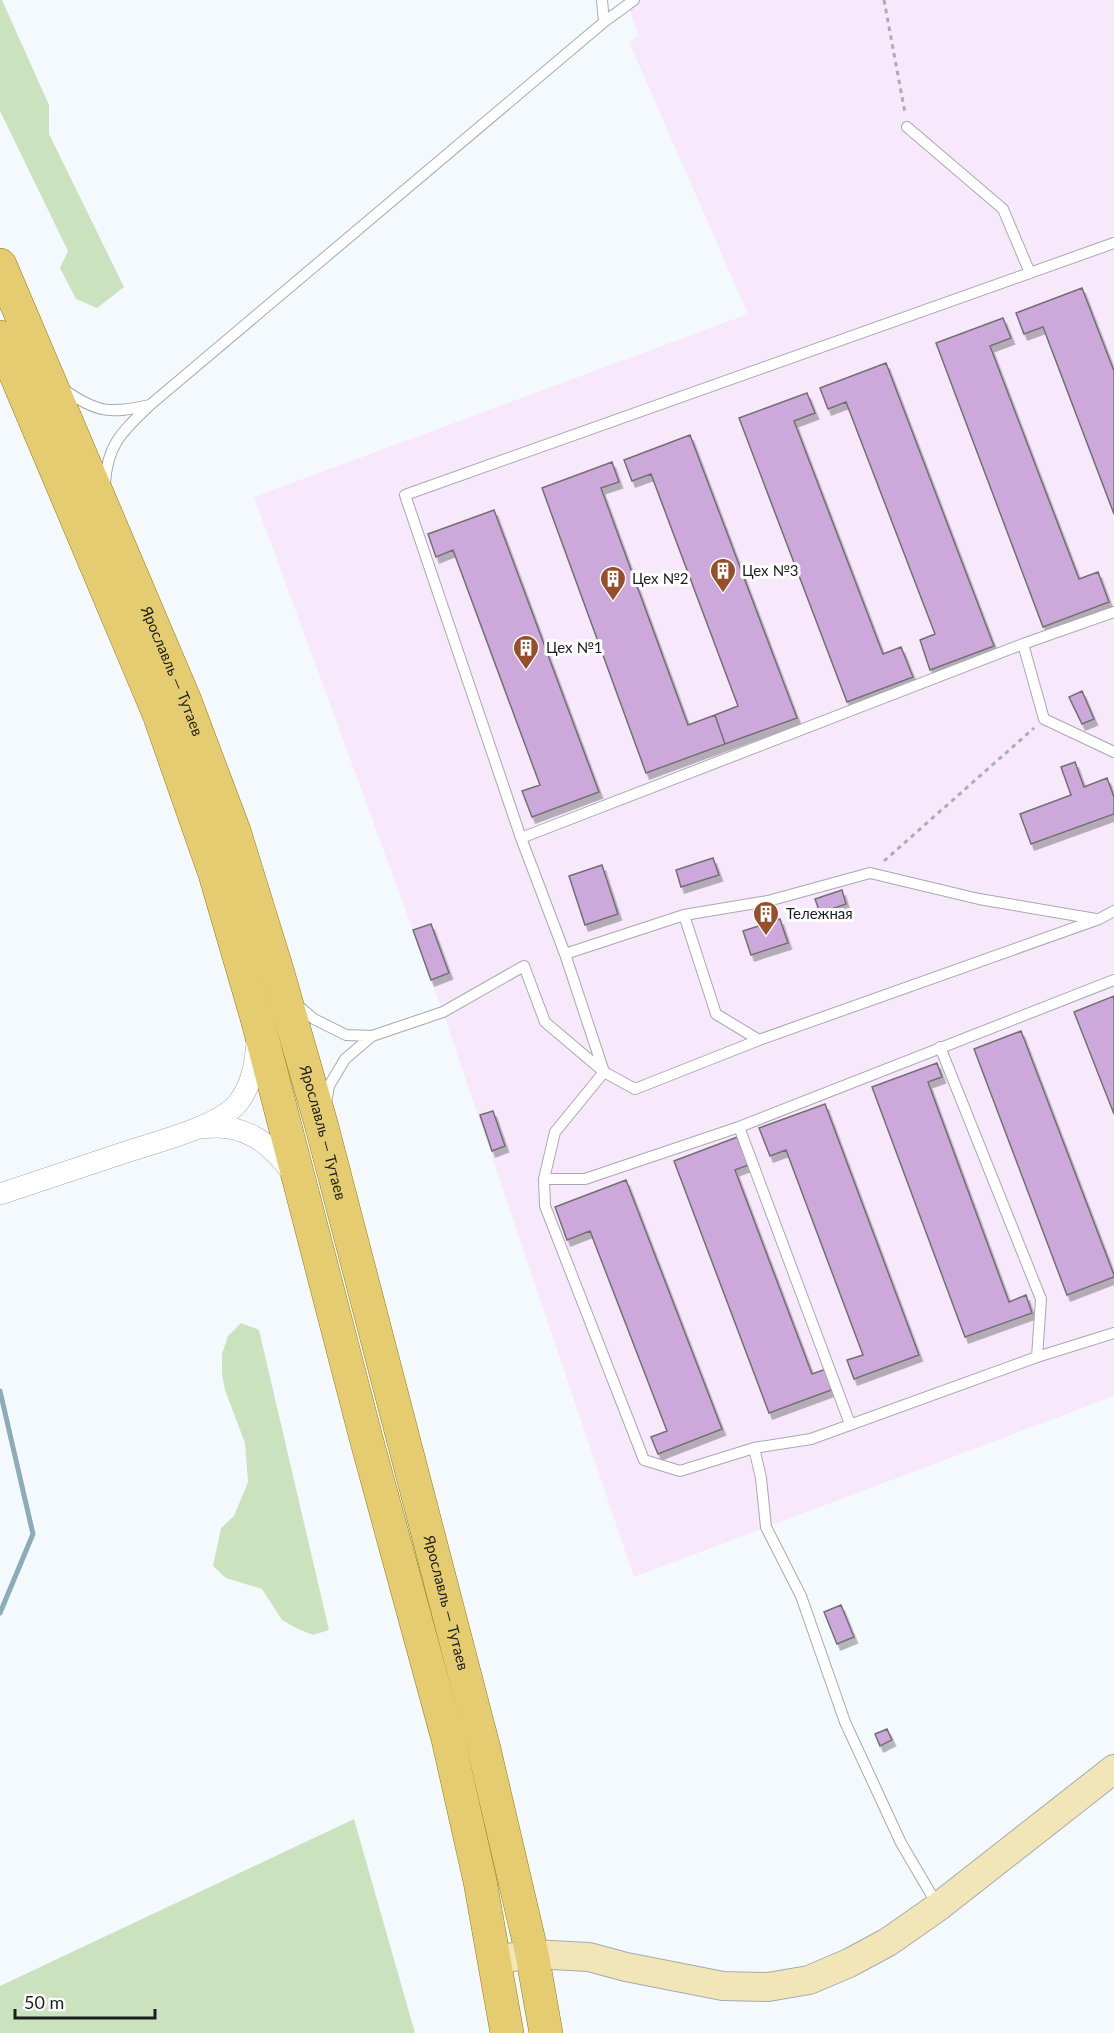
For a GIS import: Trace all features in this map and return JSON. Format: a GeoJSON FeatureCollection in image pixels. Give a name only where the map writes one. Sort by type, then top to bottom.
{"type":"FeatureCollection","features":[{"type":"Feature","properties":{"kind":"main road","name":"Ярославль — Тутаев"},"geometry":{"type":"LineString","coordinates":[[0,265],[185,701],[234,831],[278,970],[322,1127],[484,1749],[532,1953],[546,2033]]}},
{"type":"Feature","properties":{"kind":"main road","name":"Ярославль — Тутаев"},"geometry":{"type":"LineString","coordinates":[[0,337],[159,714],[215,874],[257,1018],[448,1739],[480,1881],[507,2033]]}},
{"type":"Feature","properties":{"kind":"street"},"geometry":{"type":"LineString","coordinates":[[0,1194],[221,1117],[237,1104],[250,1085],[255,1063],[257,1018]]}},
{"type":"Feature","properties":{"kind":"street"},"geometry":{"type":"LineString","coordinates":[[189,1130],[213,1127],[236,1129],[260,1140],[278,1154],[300,1185]]}},
{"type":"Feature","properties":{"kind":"street"},"geometry":{"type":"LineString","coordinates":[[495,1960],[532,1953],[589,1957],[626,1967],[723,1986],[768,1987],[809,1980],[849,1964],[888,1942],[938,1907],[1107,1778]]}},
{"type":"Feature","properties":{"kind":"lane"},"geometry":{"type":"LineString","coordinates":[[602,0],[604,22]]}},
{"type":"Feature","properties":{"kind":"lane"},"geometry":{"type":"LineString","coordinates":[[109,519],[105,494],[106,471],[111,450],[123,431],[150,405],[604,22],[634,0]]}},
{"type":"Feature","properties":{"kind":"lane"},"geometry":{"type":"LineString","coordinates":[[907,127],[1004,209],[1030,273]]}},
{"type":"Feature","properties":{"kind":"lane"},"geometry":{"type":"LineString","coordinates":[[604,1072],[565,954],[521,838],[405,495],[1114,243]]}},
{"type":"Feature","properties":{"kind":"lane"},"geometry":{"type":"LineString","coordinates":[[43,366],[61,387],[96,408],[121,411],[150,405]]}},
{"type":"Feature","properties":{"kind":"lane"},"geometry":{"type":"LineString","coordinates":[[521,838],[1023,644],[1114,612]]}},
{"type":"Feature","properties":{"kind":"lane"},"geometry":{"type":"LineString","coordinates":[[1023,644],[1044,719],[1114,752]]}},
{"type":"Feature","properties":{"kind":"lane"},"geometry":{"type":"LineString","coordinates":[[565,954],[684,915],[768,901],[870,873],[979,899],[1099,920]]}},
{"type":"Feature","properties":{"kind":"lane"},"geometry":{"type":"LineString","coordinates":[[278,970],[292,1000],[314,1019],[346,1035],[372,1036],[443,1012],[524,966],[545,1022],[604,1072],[635,1089],[759,1040],[1099,920],[1114,911]]}},
{"type":"Feature","properties":{"kind":"lane"},"geometry":{"type":"LineString","coordinates":[[684,915],[716,1014],[759,1040]]}},
{"type":"Feature","properties":{"kind":"lane"},"geometry":{"type":"LineString","coordinates":[[544,1179],[585,1179],[739,1127],[1114,980]]}},
{"type":"Feature","properties":{"kind":"lane"},"geometry":{"type":"LineString","coordinates":[[322,1127],[329,1086],[345,1059],[372,1036]]}},
{"type":"Feature","properties":{"kind":"lane"},"geometry":{"type":"LineString","coordinates":[[940,1047],[1041,1299],[1037,1357]]}},
{"type":"Feature","properties":{"kind":"lane"},"geometry":{"type":"LineString","coordinates":[[604,1072],[555,1132],[544,1179],[545,1206],[644,1460],[680,1471],[754,1448],[811,1439],[1037,1357],[1114,1333]]}},
{"type":"Feature","properties":{"kind":"lane"},"geometry":{"type":"LineString","coordinates":[[739,1127],[850,1424]]}},
{"type":"Feature","properties":{"kind":"lane"},"geometry":{"type":"LineString","coordinates":[[754,1448],[761,1478],[766,1527],[801,1596],[845,1722],[900,1843],[938,1907]]}},
{"type":"Feature","properties":{"kind":"path"},"geometry":{"type":"LineString","coordinates":[[884,0],[907,127]]}},
{"type":"Feature","properties":{"kind":"path"},"geometry":{"type":"LineString","coordinates":[[870,873],[1044,719]]}},
{"type":"Feature","properties":{"kind":"shaded area"},"geometry":{"type":"Polygon","coordinates":[[[630,0],[1114,0],[1114,1396],[634,1577],[443,1012],[254,497],[748,314],[629,42],[638,35],[627,2],[630,0]]]}},
{"type":"Feature","properties":{"kind":"green space"},"geometry":{"type":"Polygon","coordinates":[[[0,0],[2,0],[49,105],[49,134],[124,287],[97,308],[76,299],[60,268],[68,251],[0,111],[0,0]]]}},
{"type":"Feature","properties":{"kind":"green space"},"geometry":{"type":"Polygon","coordinates":[[[241,1323],[259,1330],[329,1630],[313,1635],[282,1620],[262,1589],[226,1578],[213,1566],[221,1528],[234,1516],[248,1482],[245,1443],[225,1390],[222,1374],[222,1354],[228,1336],[241,1323]]]}},
{"type":"Feature","properties":{"kind":"green space"},"geometry":{"type":"Polygon","coordinates":[[[354,1819],[415,2033],[0,2033],[0,1986],[354,1819]]]}},
{"type":"Feature","properties":{"kind":"building"},"geometry":{"type":"Polygon","coordinates":[[[1082,288],[1114,371],[1114,514],[1043,327],[1024,334],[1016,313],[1082,288]]]}},
{"type":"Feature","properties":{"kind":"building"},"geometry":{"type":"Polygon","coordinates":[[[1003,318],[1011,338],[990,346],[1079,579],[1098,572],[1109,602],[1043,627],[936,343],[1003,318]]]}},
{"type":"Feature","properties":{"kind":"building"},"geometry":{"type":"Polygon","coordinates":[[[886,363],[994,646],[930,670],[920,640],[935,634],[846,402],[828,409],[820,388],[886,363]]]}},
{"type":"Feature","properties":{"kind":"building"},"geometry":{"type":"Polygon","coordinates":[[[807,393],[815,413],[794,421],[883,654],[901,647],[913,677],[847,702],[739,418],[807,393]]]}},
{"type":"Feature","properties":{"kind":"building","name":"Цех №3"},"geometry":{"type":"Polygon","coordinates":[[[690,435],[797,718],[725,744],[715,715],[738,706],[651,474],[632,481],[624,460],[690,435]]]}},
{"type":"Feature","properties":{"kind":"building","name":"Цех №2"},"geometry":{"type":"Polygon","coordinates":[[[612,462],[619,482],[601,488],[688,725],[715,715],[725,744],[646,773],[542,488],[612,462]]]}},
{"type":"Feature","properties":{"kind":"building","name":"Цех №1"},"geometry":{"type":"Polygon","coordinates":[[[494,510],[599,792],[532,817],[522,791],[540,785],[453,550],[436,557],[428,534],[494,510]]]}},
{"type":"Feature","properties":{"kind":"building"},"geometry":{"type":"Polygon","coordinates":[[[1082,691],[1094,719],[1082,724],[1069,697],[1082,691]]]}},
{"type":"Feature","properties":{"kind":"building"},"geometry":{"type":"Polygon","coordinates":[[[1075,762],[1084,787],[1107,778],[1114,797],[1114,814],[1031,844],[1020,814],[1071,795],[1061,767],[1075,762]]]}},
{"type":"Feature","properties":{"kind":"building"},"geometry":{"type":"Polygon","coordinates":[[[713,858],[719,875],[681,887],[676,870],[713,858]]]}},
{"type":"Feature","properties":{"kind":"building"},"geometry":{"type":"Polygon","coordinates":[[[602,865],[618,914],[585,925],[569,876],[602,865]]]}},
{"type":"Feature","properties":{"kind":"building"},"geometry":{"type":"Polygon","coordinates":[[[842,890],[846,904],[820,913],[815,899],[842,890]]]}},
{"type":"Feature","properties":{"kind":"building","name":"Тележная"},"geometry":{"type":"Polygon","coordinates":[[[780,919],[788,943],[751,955],[743,931],[780,919]]]}},
{"type":"Feature","properties":{"kind":"building"},"geometry":{"type":"Polygon","coordinates":[[[431,924],[449,973],[431,980],[413,930],[431,924]]]}},
{"type":"Feature","properties":{"kind":"building"},"geometry":{"type":"Polygon","coordinates":[[[1114,996],[1114,1114],[1074,1012],[1114,996]]]}},
{"type":"Feature","properties":{"kind":"building"},"geometry":{"type":"Polygon","coordinates":[[[1021,1031],[1114,1275],[1114,1277],[1067,1295],[974,1049],[1021,1031]]]}},
{"type":"Feature","properties":{"kind":"building"},"geometry":{"type":"Polygon","coordinates":[[[937,1063],[942,1077],[928,1082],[1009,1302],[1026,1295],[1032,1313],[965,1337],[872,1087],[937,1063]]]}},
{"type":"Feature","properties":{"kind":"building"},"geometry":{"type":"Polygon","coordinates":[[[825,1104],[919,1355],[854,1379],[847,1360],[863,1355],[786,1150],[770,1156],[759,1128],[825,1104]]]}},
{"type":"Feature","properties":{"kind":"building"},"geometry":{"type":"Polygon","coordinates":[[[493,1111],[505,1146],[492,1151],[480,1115],[493,1111]]]}},
{"type":"Feature","properties":{"kind":"building"},"geometry":{"type":"Polygon","coordinates":[[[740,1136],[751,1164],[735,1170],[812,1374],[826,1369],[834,1389],[769,1413],[674,1161],[740,1136]]]}},
{"type":"Feature","properties":{"kind":"building"},"geometry":{"type":"Polygon","coordinates":[[[626,1180],[722,1429],[658,1454],[651,1437],[667,1431],[590,1231],[567,1240],[555,1207],[626,1180]]]}},
{"type":"Feature","properties":{"kind":"building"},"geometry":{"type":"Polygon","coordinates":[[[841,1605],[854,1637],[837,1644],[824,1612],[841,1605]]]}},
{"type":"Feature","properties":{"kind":"building"},"geometry":{"type":"Polygon","coordinates":[[[887,1729],[892,1740],[880,1746],[875,1734],[887,1729]]]}},
{"type":"Feature","properties":{"kind":"waterway"},"geometry":{"type":"LineString","coordinates":[[0,1391],[33,1534],[0,1613]]}},
{"type":"Feature","properties":{"kind":"place","name":"Цех №3"},"geometry":{"type":"Point","coordinates":[723,594]}},
{"type":"Feature","properties":{"kind":"place","name":"Цех №2"},"geometry":{"type":"Point","coordinates":[613,602]}},
{"type":"Feature","properties":{"kind":"place","name":"Цех №1"},"geometry":{"type":"Point","coordinates":[526,671]}},
{"type":"Feature","properties":{"kind":"place","name":"Тележная"},"geometry":{"type":"Point","coordinates":[766,937]}}]}
